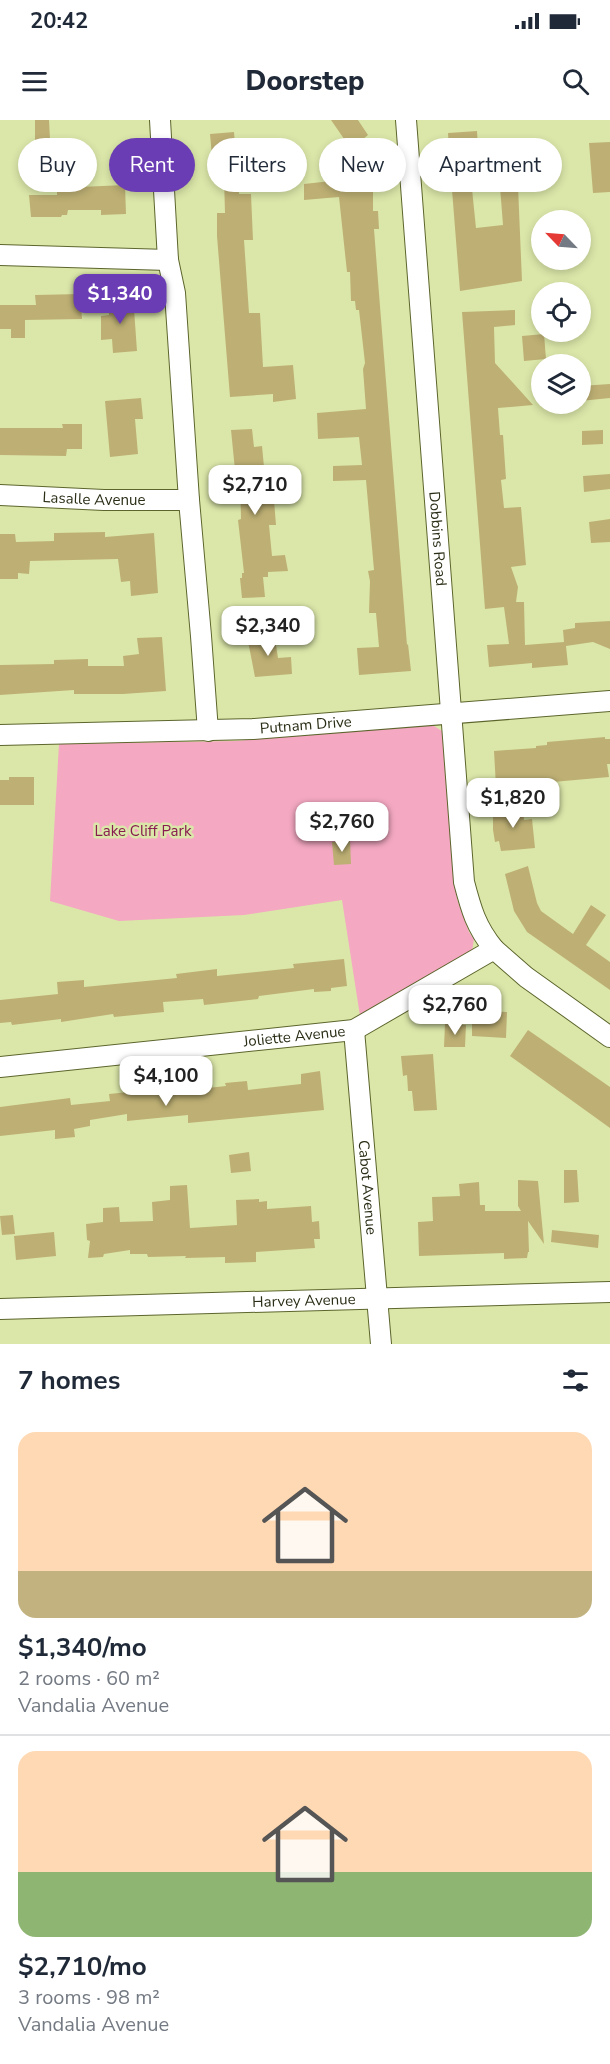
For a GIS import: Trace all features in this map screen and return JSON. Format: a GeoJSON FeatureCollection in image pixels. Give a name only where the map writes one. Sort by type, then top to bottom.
{"type":"FeatureCollection","features":[{"type":"Feature","properties":{"kind":"street"},"geometry":{"type":"LineString","coordinates":[[160,120],[168,260],[175,293],[208,731]]}},
{"type":"Feature","properties":{"kind":"street","name":"Dobbins Road"},"geometry":{"type":"LineString","coordinates":[[406,120],[464,882],[471,911],[480,932],[494,949]]}},
{"type":"Feature","properties":{"kind":"street"},"geometry":{"type":"LineString","coordinates":[[0,255],[168,260]]}},
{"type":"Feature","properties":{"kind":"street","name":"Lasalle Avenue"},"geometry":{"type":"LineString","coordinates":[[0,495],[104,500],[189,500]]}},
{"type":"Feature","properties":{"kind":"street","name":"Putnam Drive"},"geometry":{"type":"LineString","coordinates":[[0,735],[253,729],[610,700]]}},
{"type":"Feature","properties":{"kind":"street"},"geometry":{"type":"LineString","coordinates":[[494,949],[526,977],[610,1037]]}},
{"type":"Feature","properties":{"kind":"street","name":"Joliette Avenue"},"geometry":{"type":"LineString","coordinates":[[0,1067],[354,1030],[494,949]]}},
{"type":"Feature","properties":{"kind":"street","name":"Cabot Avenue"},"geometry":{"type":"LineString","coordinates":[[354,1030],[381,1344]]}},
{"type":"Feature","properties":{"kind":"street","name":"Harvey Avenue"},"geometry":{"type":"LineString","coordinates":[[0,1310],[610,1292]]}},
{"type":"Feature","properties":{"kind":"green space","name":"Lake Cliff Park"},"geometry":{"type":"Polygon","coordinates":[[[420,725],[434,726],[442,731],[457,899],[469,932],[474,939],[472,951],[360,1016],[342,900],[244,915],[119,921],[50,901],[59,744],[235,741],[420,725]]]}},
{"type":"Feature","properties":{"kind":"building"},"geometry":{"type":"Polygon","coordinates":[[[35,120],[49,120],[50,138],[35,138],[35,120]]]}},
{"type":"Feature","properties":{"kind":"building"},"geometry":{"type":"Polygon","coordinates":[[[331,120],[358,120],[368,135],[364,138],[343,138],[331,120]]]}},
{"type":"Feature","properties":{"kind":"building"},"geometry":{"type":"Polygon","coordinates":[[[477,131],[477,138],[448,138],[448,133],[477,131]]]}},
{"type":"Feature","properties":{"kind":"building"},"geometry":{"type":"Polygon","coordinates":[[[234,132],[234,138],[210,138],[210,134],[234,132]]]}},
{"type":"Feature","properties":{"kind":"building"},"geometry":{"type":"Polygon","coordinates":[[[610,142],[610,192],[593,193],[589,143],[610,142]]]}},
{"type":"Feature","properties":{"kind":"building"},"geometry":{"type":"Polygon","coordinates":[[[319,182],[319,192],[373,192],[373,211],[378,211],[379,229],[374,229],[407,645],[411,671],[359,675],[357,648],[379,647],[376,613],[369,613],[368,571],[374,570],[366,480],[333,481],[333,466],[362,465],[359,437],[318,439],[317,413],[366,409],[363,369],[365,363],[359,310],[356,310],[355,301],[351,301],[350,272],[347,272],[339,197],[304,200],[307,184],[319,182]]]}},
{"type":"Feature","properties":{"kind":"building"},"geometry":{"type":"Polygon","coordinates":[[[97,186],[109,186],[109,192],[125,192],[126,214],[101,215],[101,210],[68,210],[67,215],[61,217],[31,217],[29,195],[97,192],[97,186]]]}},
{"type":"Feature","properties":{"kind":"building"},"geometry":{"type":"Polygon","coordinates":[[[224,192],[251,194],[253,240],[244,240],[249,313],[260,313],[263,367],[293,365],[296,399],[273,402],[273,394],[230,397],[217,236],[217,213],[225,213],[224,192]]]}},
{"type":"Feature","properties":{"kind":"building"},"geometry":{"type":"Polygon","coordinates":[[[452,192],[472,192],[476,228],[503,225],[500,192],[518,192],[522,281],[460,291],[452,192]]]}},
{"type":"Feature","properties":{"kind":"building"},"geometry":{"type":"Polygon","coordinates":[[[80,294],[82,319],[25,320],[25,338],[11,338],[11,329],[0,329],[0,305],[36,305],[35,295],[80,294]]]}},
{"type":"Feature","properties":{"kind":"building"},"geometry":{"type":"Polygon","coordinates":[[[133,295],[137,351],[113,353],[112,339],[101,340],[101,316],[109,315],[108,298],[133,295]]]}},
{"type":"Feature","properties":{"kind":"building"},"geometry":{"type":"Polygon","coordinates":[[[515,310],[515,325],[494,327],[495,363],[531,403],[531,405],[498,408],[500,435],[503,435],[506,479],[501,480],[504,508],[521,507],[526,565],[511,567],[518,587],[516,602],[524,602],[525,645],[564,642],[563,630],[575,628],[575,623],[610,621],[610,649],[593,642],[566,646],[568,665],[532,668],[532,663],[489,667],[487,645],[509,644],[504,607],[485,609],[462,312],[515,310]]]}},
{"type":"Feature","properties":{"kind":"building"},"geometry":{"type":"Polygon","coordinates":[[[531,335],[531,342],[545,342],[546,354],[531,354],[531,360],[524,361],[522,336],[531,335]]]}},
{"type":"Feature","properties":{"kind":"building"},"geometry":{"type":"Polygon","coordinates":[[[610,384],[610,398],[591,400],[591,385],[610,384]]]}},
{"type":"Feature","properties":{"kind":"building"},"geometry":{"type":"Polygon","coordinates":[[[141,398],[143,419],[135,419],[138,454],[110,457],[105,401],[141,398]]]}},
{"type":"Feature","properties":{"kind":"building"},"geometry":{"type":"Polygon","coordinates":[[[62,424],[82,424],[82,449],[67,449],[66,456],[0,455],[0,428],[63,428],[62,424]]]}},
{"type":"Feature","properties":{"kind":"building"},"geometry":{"type":"Polygon","coordinates":[[[252,429],[254,447],[262,446],[266,488],[273,488],[276,525],[269,525],[272,556],[285,555],[288,571],[268,572],[268,577],[263,577],[265,597],[242,598],[240,578],[244,573],[238,520],[241,519],[240,470],[235,470],[231,430],[252,429]]]}},
{"type":"Feature","properties":{"kind":"building"},"geometry":{"type":"Polygon","coordinates":[[[603,430],[603,444],[582,445],[582,431],[603,430]]]}},
{"type":"Feature","properties":{"kind":"building"},"geometry":{"type":"Polygon","coordinates":[[[610,474],[610,489],[584,492],[583,476],[610,474]]]}},
{"type":"Feature","properties":{"kind":"building"},"geometry":{"type":"Polygon","coordinates":[[[610,519],[610,542],[591,543],[589,522],[610,519]]]}},
{"type":"Feature","properties":{"kind":"building"},"geometry":{"type":"Polygon","coordinates":[[[105,532],[105,537],[154,533],[158,593],[131,596],[130,581],[121,582],[118,559],[30,561],[29,574],[18,573],[18,579],[0,579],[0,534],[15,534],[16,542],[54,541],[54,533],[105,532]]]}},
{"type":"Feature","properties":{"kind":"building"},"geometry":{"type":"Polygon","coordinates":[[[274,633],[278,658],[291,657],[292,674],[255,677],[247,636],[274,633]]]}},
{"type":"Feature","properties":{"kind":"building"},"geometry":{"type":"Polygon","coordinates":[[[162,637],[166,691],[74,694],[74,690],[0,695],[0,665],[54,664],[54,660],[88,659],[88,666],[124,666],[123,656],[139,654],[137,638],[162,637]]]}},
{"type":"Feature","properties":{"kind":"building"},"geometry":{"type":"Polygon","coordinates":[[[605,737],[605,739],[610,739],[610,764],[607,764],[609,777],[496,787],[494,751],[536,748],[536,746],[547,745],[547,742],[605,737]]]}},
{"type":"Feature","properties":{"kind":"building"},"geometry":{"type":"Polygon","coordinates":[[[9,777],[34,777],[34,805],[0,805],[0,780],[9,780],[9,777]]]}},
{"type":"Feature","properties":{"kind":"building"},"geometry":{"type":"Polygon","coordinates":[[[498,806],[523,806],[524,820],[532,819],[535,848],[501,851],[499,841],[495,842],[493,830],[493,815],[499,815],[498,806]]]}},
{"type":"Feature","properties":{"kind":"building"},"geometry":{"type":"Polygon","coordinates":[[[350,840],[351,864],[334,865],[332,842],[350,840]]]}},
{"type":"Feature","properties":{"kind":"building"},"geometry":{"type":"Polygon","coordinates":[[[528,866],[541,911],[573,934],[591,905],[606,915],[586,945],[610,962],[610,990],[527,932],[514,911],[505,874],[528,866]]]}},
{"type":"Feature","properties":{"kind":"building"},"geometry":{"type":"Polygon","coordinates":[[[344,959],[347,986],[331,988],[331,991],[314,992],[314,989],[259,996],[258,999],[204,1005],[203,999],[163,1002],[164,1012],[114,1017],[113,1014],[61,1022],[61,1019],[12,1025],[11,1022],[0,1023],[0,1000],[58,994],[57,982],[84,980],[84,987],[177,978],[176,974],[217,969],[217,976],[294,968],[293,964],[344,959]]]}},
{"type":"Feature","properties":{"kind":"building"},"geometry":{"type":"Polygon","coordinates":[[[472,1010],[507,1012],[506,1038],[472,1036],[472,1010]]]}},
{"type":"Feature","properties":{"kind":"building"},"geometry":{"type":"Polygon","coordinates":[[[445,1024],[466,1025],[465,1047],[444,1047],[445,1024]]]}},
{"type":"Feature","properties":{"kind":"building"},"geometry":{"type":"Polygon","coordinates":[[[528,1030],[610,1087],[610,1128],[510,1056],[528,1030]]]}},
{"type":"Feature","properties":{"kind":"building"},"geometry":{"type":"Polygon","coordinates":[[[433,1054],[437,1110],[414,1111],[412,1091],[408,1091],[407,1075],[403,1076],[401,1056],[433,1054]]]}},
{"type":"Feature","properties":{"kind":"building"},"geometry":{"type":"Polygon","coordinates":[[[320,1071],[324,1110],[188,1123],[188,1115],[127,1121],[127,1114],[90,1120],[90,1126],[74,1129],[75,1137],[55,1139],[55,1130],[0,1136],[0,1107],[70,1098],[71,1105],[110,1101],[109,1094],[149,1090],[150,1094],[161,1093],[226,1086],[225,1083],[247,1081],[248,1090],[301,1084],[301,1074],[320,1071]]]}},
{"type":"Feature","properties":{"kind":"building"},"geometry":{"type":"Polygon","coordinates":[[[249,1152],[251,1171],[231,1173],[229,1155],[249,1152]]]}},
{"type":"Feature","properties":{"kind":"building"},"geometry":{"type":"Polygon","coordinates":[[[564,1170],[577,1170],[579,1202],[564,1203],[564,1170]]]}},
{"type":"Feature","properties":{"kind":"building"},"geometry":{"type":"Polygon","coordinates":[[[518,1180],[538,1181],[544,1244],[528,1221],[529,1252],[527,1258],[504,1259],[504,1253],[419,1256],[418,1222],[433,1221],[432,1197],[460,1196],[459,1184],[479,1182],[480,1205],[485,1205],[485,1211],[521,1211],[518,1206],[518,1180]]]}},
{"type":"Feature","properties":{"kind":"building"},"geometry":{"type":"Polygon","coordinates":[[[187,1185],[190,1228],[237,1225],[236,1200],[259,1199],[259,1202],[267,1201],[267,1209],[311,1206],[312,1222],[319,1221],[320,1239],[314,1239],[315,1248],[256,1252],[256,1262],[225,1263],[225,1257],[148,1257],[147,1254],[130,1254],[130,1250],[104,1254],[103,1257],[88,1258],[90,1241],[87,1240],[86,1224],[103,1222],[103,1208],[119,1207],[120,1222],[153,1221],[152,1202],[170,1200],[170,1186],[187,1185]]]}},
{"type":"Feature","properties":{"kind":"building"},"geometry":{"type":"Polygon","coordinates":[[[13,1215],[15,1234],[2,1235],[0,1216],[13,1215]]]}},
{"type":"Feature","properties":{"kind":"building"},"geometry":{"type":"Polygon","coordinates":[[[552,1230],[599,1235],[598,1248],[551,1242],[552,1230]]]}},
{"type":"Feature","properties":{"kind":"building"},"geometry":{"type":"Polygon","coordinates":[[[54,1232],[56,1256],[16,1260],[14,1236],[54,1232]]]}}]}
